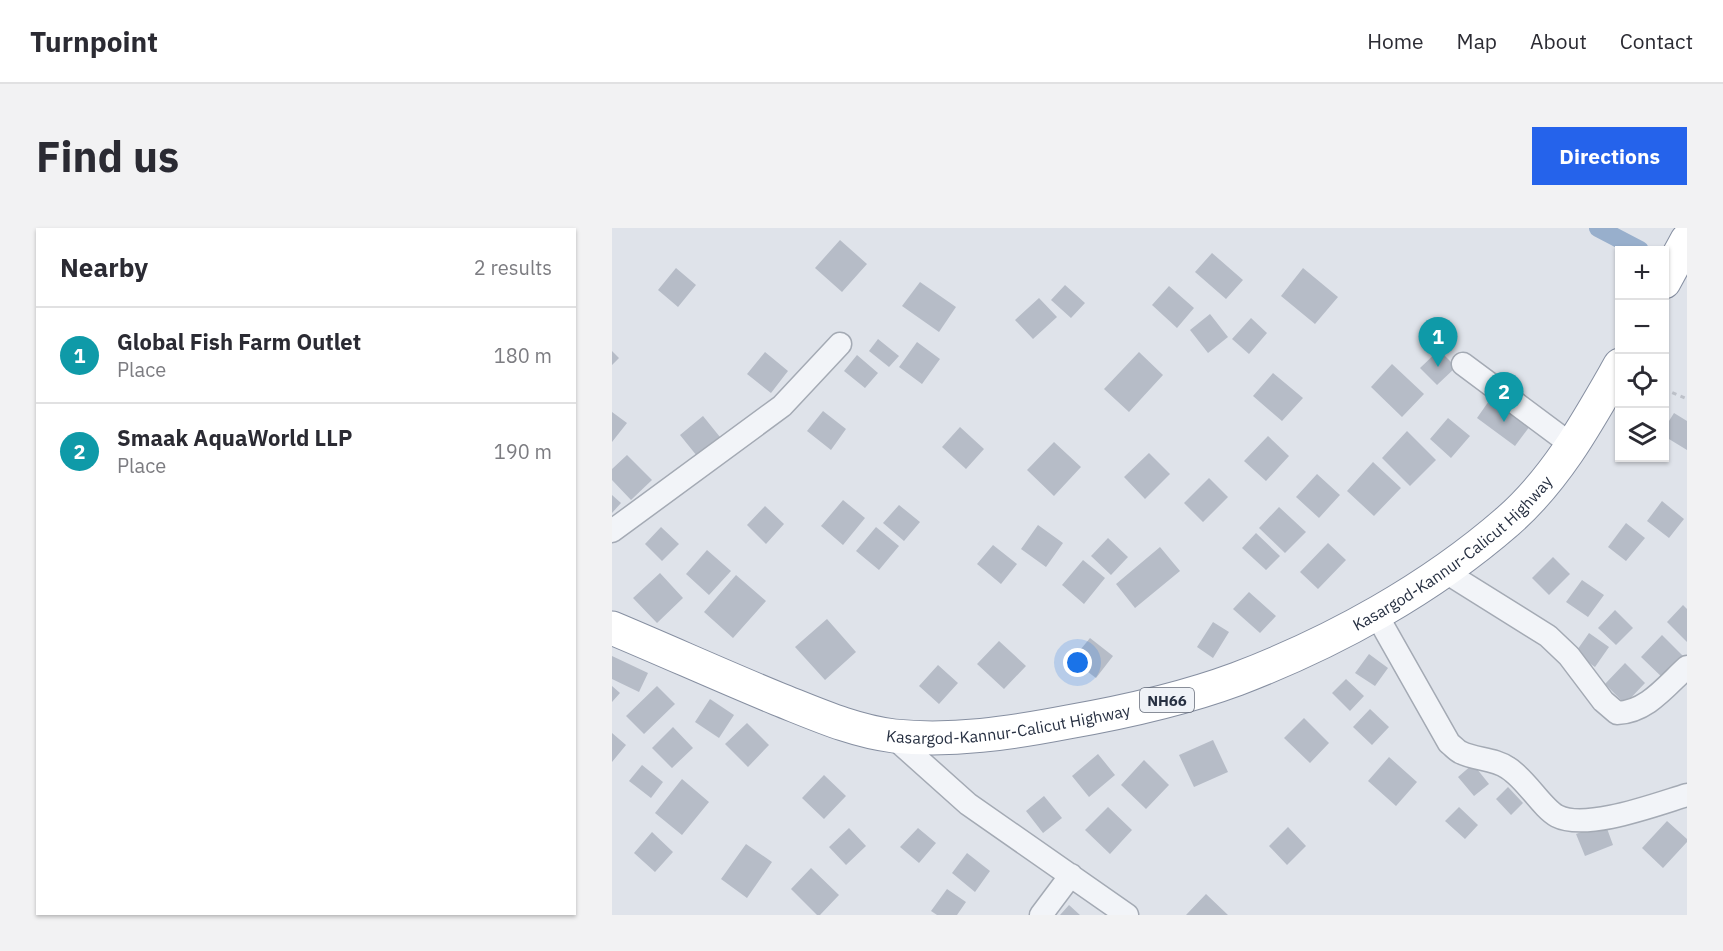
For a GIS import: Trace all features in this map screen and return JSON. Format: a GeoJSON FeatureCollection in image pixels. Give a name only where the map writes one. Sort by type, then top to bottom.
{"type":"FeatureCollection","features":[{"type":"Feature","properties":{"kind":"highway"},"geometry":{"type":"LineString","coordinates":[[1669,274],[1687,240]]}},
{"type":"Feature","properties":{"kind":"highway","name":"Kasargod-Kannur-Calicut Highway"},"geometry":{"type":"LineString","coordinates":[[612,628],[840,724],[892,736],[935,738],[1013,733],[1116,713],[1237,679],[1332,637],[1376,614],[1444,571],[1509,520],[1542,485],[1573,446],[1615,374]]}},
{"type":"Feature","properties":{"kind":"street"},"geometry":{"type":"LineString","coordinates":[[612,531],[782,406],[840,344]]}},
{"type":"Feature","properties":{"kind":"street"},"geometry":{"type":"LineString","coordinates":[[1463,364],[1573,446]]}},
{"type":"Feature","properties":{"kind":"street"},"geometry":{"type":"LineString","coordinates":[[1444,571],[1548,636],[1569,656],[1603,701],[1617,713],[1629,712],[1645,705],[1687,667]]}},
{"type":"Feature","properties":{"kind":"street"},"geometry":{"type":"LineString","coordinates":[[1376,614],[1449,743],[1461,752],[1501,763],[1519,775],[1556,815],[1569,819],[1586,819],[1628,814],[1687,795]]}},
{"type":"Feature","properties":{"kind":"street"},"geometry":{"type":"LineString","coordinates":[[892,736],[968,804],[1127,915]]}},
{"type":"Feature","properties":{"kind":"street"},"geometry":{"type":"LineString","coordinates":[[1041,915],[1071,875]]}},
{"type":"Feature","properties":{"kind":"path"},"geometry":{"type":"LineString","coordinates":[[1669,391],[1687,399]]}},
{"type":"Feature","properties":{"kind":"building"},"geometry":{"type":"Polygon","coordinates":[[[840,240],[867,264],[842,292],[815,268],[840,240]]]}},
{"type":"Feature","properties":{"kind":"building"},"geometry":{"type":"Polygon","coordinates":[[[1212,253],[1243,280],[1226,299],[1195,272],[1212,253]]]}},
{"type":"Feature","properties":{"kind":"building"},"geometry":{"type":"Polygon","coordinates":[[[676,268],[696,285],[678,307],[658,290],[676,268]]]}},
{"type":"Feature","properties":{"kind":"building"},"geometry":{"type":"Polygon","coordinates":[[[1303,268],[1338,297],[1315,324],[1281,296],[1303,268]]]}},
{"type":"Feature","properties":{"kind":"building"},"geometry":{"type":"Polygon","coordinates":[[[920,282],[956,307],[939,332],[902,306],[920,282]]]}},
{"type":"Feature","properties":{"kind":"building"},"geometry":{"type":"Polygon","coordinates":[[[1065,285],[1085,303],[1071,318],[1051,300],[1065,285]]]}},
{"type":"Feature","properties":{"kind":"building"},"geometry":{"type":"Polygon","coordinates":[[[1169,286],[1194,308],[1177,328],[1152,305],[1169,286]]]}},
{"type":"Feature","properties":{"kind":"building"},"geometry":{"type":"Polygon","coordinates":[[[1039,298],[1057,317],[1033,339],[1015,320],[1039,298]]]}},
{"type":"Feature","properties":{"kind":"building"},"geometry":{"type":"Polygon","coordinates":[[[1210,314],[1228,337],[1208,353],[1190,330],[1210,314]]]}},
{"type":"Feature","properties":{"kind":"building"},"geometry":{"type":"Polygon","coordinates":[[[1251,318],[1267,333],[1249,354],[1232,339],[1251,318]]]}},
{"type":"Feature","properties":{"kind":"building"},"geometry":{"type":"Polygon","coordinates":[[[878,339],[899,356],[889,367],[869,351],[878,339]]]}},
{"type":"Feature","properties":{"kind":"building"},"geometry":{"type":"Polygon","coordinates":[[[917,342],[940,359],[922,384],[899,367],[917,342]]]}},
{"type":"Feature","properties":{"kind":"building"},"geometry":{"type":"Polygon","coordinates":[[[1439,350],[1456,367],[1437,385],[1420,368],[1439,350]]]}},
{"type":"Feature","properties":{"kind":"building"},"geometry":{"type":"Polygon","coordinates":[[[612,351],[619,358],[612,365],[612,351]]]}},
{"type":"Feature","properties":{"kind":"building"},"geometry":{"type":"Polygon","coordinates":[[[765,352],[788,371],[771,393],[747,374],[765,352]]]}},
{"type":"Feature","properties":{"kind":"building"},"geometry":{"type":"Polygon","coordinates":[[[1139,352],[1163,375],[1129,412],[1104,389],[1139,352]]]}},
{"type":"Feature","properties":{"kind":"building"},"geometry":{"type":"Polygon","coordinates":[[[857,355],[878,373],[865,388],[844,371],[857,355]]]}},
{"type":"Feature","properties":{"kind":"building"},"geometry":{"type":"Polygon","coordinates":[[[1392,364],[1424,394],[1402,417],[1371,387],[1392,364]]]}},
{"type":"Feature","properties":{"kind":"building"},"geometry":{"type":"Polygon","coordinates":[[[1273,373],[1303,398],[1282,421],[1253,396],[1273,373]]]}},
{"type":"Feature","properties":{"kind":"building"},"geometry":{"type":"Polygon","coordinates":[[[1491,398],[1530,426],[1515,446],[1477,418],[1491,398]]]}},
{"type":"Feature","properties":{"kind":"building"},"geometry":{"type":"Polygon","coordinates":[[[823,411],[846,429],[831,450],[807,431],[823,411]]]}},
{"type":"Feature","properties":{"kind":"building"},"geometry":{"type":"Polygon","coordinates":[[[612,412],[627,423],[612,442],[612,412]]]}},
{"type":"Feature","properties":{"kind":"building"},"geometry":{"type":"Polygon","coordinates":[[[1674,413],[1687,421],[1687,450],[1669,439],[1669,421],[1674,413]]]}},
{"type":"Feature","properties":{"kind":"building"},"geometry":{"type":"Polygon","coordinates":[[[703,416],[724,442],[701,461],[680,435],[703,416]]]}},
{"type":"Feature","properties":{"kind":"building"},"geometry":{"type":"Polygon","coordinates":[[[1448,418],[1470,436],[1451,458],[1430,439],[1448,418]]]}},
{"type":"Feature","properties":{"kind":"building"},"geometry":{"type":"Polygon","coordinates":[[[960,427],[984,449],[966,469],[942,447],[960,427]]]}},
{"type":"Feature","properties":{"kind":"building"},"geometry":{"type":"Polygon","coordinates":[[[1407,431],[1436,460],[1410,486],[1382,458],[1407,431]]]}},
{"type":"Feature","properties":{"kind":"building"},"geometry":{"type":"Polygon","coordinates":[[[1268,436],[1289,456],[1266,481],[1244,461],[1268,436]]]}},
{"type":"Feature","properties":{"kind":"building"},"geometry":{"type":"Polygon","coordinates":[[[1054,442],[1081,467],[1054,496],[1027,470],[1054,442]]]}},
{"type":"Feature","properties":{"kind":"building"},"geometry":{"type":"Polygon","coordinates":[[[1149,453],[1170,474],[1145,499],[1124,477],[1149,453]]]}},
{"type":"Feature","properties":{"kind":"building"},"geometry":{"type":"Polygon","coordinates":[[[627,455],[652,480],[631,500],[612,480],[612,469],[627,455]]]}},
{"type":"Feature","properties":{"kind":"building"},"geometry":{"type":"Polygon","coordinates":[[[1373,462],[1401,488],[1374,516],[1347,491],[1373,462]]]}},
{"type":"Feature","properties":{"kind":"building"},"geometry":{"type":"Polygon","coordinates":[[[1317,474],[1340,495],[1319,518],[1296,497],[1317,474]]]}},
{"type":"Feature","properties":{"kind":"building"},"geometry":{"type":"Polygon","coordinates":[[[1209,478],[1228,497],[1203,522],[1184,503],[1209,478]]]}},
{"type":"Feature","properties":{"kind":"building"},"geometry":{"type":"Polygon","coordinates":[[[612,495],[621,503],[612,513],[612,495]]]}},
{"type":"Feature","properties":{"kind":"building"},"geometry":{"type":"Polygon","coordinates":[[[843,500],[865,518],[843,545],[821,526],[843,500]]]}},
{"type":"Feature","properties":{"kind":"building"},"geometry":{"type":"Polygon","coordinates":[[[1662,501],[1684,519],[1669,538],[1647,521],[1662,501]]]}},
{"type":"Feature","properties":{"kind":"building"},"geometry":{"type":"Polygon","coordinates":[[[899,505],[920,522],[904,541],[883,523],[899,505]]]}},
{"type":"Feature","properties":{"kind":"building"},"geometry":{"type":"Polygon","coordinates":[[[765,506],[784,524],[766,544],[747,525],[765,506]]]}},
{"type":"Feature","properties":{"kind":"building"},"geometry":{"type":"Polygon","coordinates":[[[1279,507],[1306,532],[1285,553],[1259,528],[1279,507]]]}},
{"type":"Feature","properties":{"kind":"building"},"geometry":{"type":"Polygon","coordinates":[[[1626,523],[1645,538],[1626,561],[1608,547],[1626,523]]]}},
{"type":"Feature","properties":{"kind":"building"},"geometry":{"type":"Polygon","coordinates":[[[1038,525],[1063,543],[1046,567],[1021,549],[1038,525]]]}},
{"type":"Feature","properties":{"kind":"building"},"geometry":{"type":"Polygon","coordinates":[[[661,527],[679,544],[662,561],[645,544],[661,527]]]}},
{"type":"Feature","properties":{"kind":"building"},"geometry":{"type":"Polygon","coordinates":[[[876,527],[899,546],[879,570],[856,551],[876,527]]]}},
{"type":"Feature","properties":{"kind":"building"},"geometry":{"type":"Polygon","coordinates":[[[1256,533],[1280,556],[1266,570],[1242,548],[1256,533]]]}},
{"type":"Feature","properties":{"kind":"building"},"geometry":{"type":"Polygon","coordinates":[[[1108,538],[1128,557],[1111,575],[1091,556],[1108,538]]]}},
{"type":"Feature","properties":{"kind":"building"},"geometry":{"type":"Polygon","coordinates":[[[1328,543],[1346,560],[1318,589],[1300,572],[1328,543]]]}},
{"type":"Feature","properties":{"kind":"building"},"geometry":{"type":"Polygon","coordinates":[[[993,545],[1017,564],[1001,584],[977,564],[993,545]]]}},
{"type":"Feature","properties":{"kind":"building"},"geometry":{"type":"Polygon","coordinates":[[[1160,547],[1180,571],[1135,608],[1116,584],[1160,547]]]}},
{"type":"Feature","properties":{"kind":"building"},"geometry":{"type":"Polygon","coordinates":[[[707,550],[731,571],[709,595],[686,574],[707,550]]]}},
{"type":"Feature","properties":{"kind":"building"},"geometry":{"type":"Polygon","coordinates":[[[1553,557],[1570,574],[1549,595],[1532,578],[1553,557]]]}},
{"type":"Feature","properties":{"kind":"building"},"geometry":{"type":"Polygon","coordinates":[[[1083,560],[1105,578],[1084,604],[1062,585],[1083,560]]]}},
{"type":"Feature","properties":{"kind":"building"},"geometry":{"type":"Polygon","coordinates":[[[660,573],[683,598],[657,623],[633,598],[660,573]]]}},
{"type":"Feature","properties":{"kind":"building"},"geometry":{"type":"Polygon","coordinates":[[[736,575],[766,601],[733,638],[704,612],[736,575]]]}},
{"type":"Feature","properties":{"kind":"building"},"geometry":{"type":"Polygon","coordinates":[[[1582,580],[1604,595],[1588,617],[1566,602],[1582,580]]]}},
{"type":"Feature","properties":{"kind":"building"},"geometry":{"type":"Polygon","coordinates":[[[1249,592],[1276,616],[1260,633],[1233,609],[1249,592]]]}},
{"type":"Feature","properties":{"kind":"building"},"geometry":{"type":"Polygon","coordinates":[[[1683,605],[1687,609],[1687,642],[1667,622],[1683,605]]]}},
{"type":"Feature","properties":{"kind":"building"},"geometry":{"type":"Polygon","coordinates":[[[1615,610],[1633,628],[1616,645],[1598,628],[1615,610]]]}},
{"type":"Feature","properties":{"kind":"building"},"geometry":{"type":"Polygon","coordinates":[[[827,619],[856,652],[825,680],[795,647],[827,619]]]}},
{"type":"Feature","properties":{"kind":"building"},"geometry":{"type":"Polygon","coordinates":[[[1213,622],[1229,632],[1213,658],[1197,647],[1213,622]]]}},
{"type":"Feature","properties":{"kind":"building"},"geometry":{"type":"Polygon","coordinates":[[[1589,633],[1609,647],[1595,667],[1575,653],[1589,633]]]}},
{"type":"Feature","properties":{"kind":"building"},"geometry":{"type":"Polygon","coordinates":[[[1662,635],[1686,659],[1665,680],[1641,657],[1662,635]]]}},
{"type":"Feature","properties":{"kind":"building"},"geometry":{"type":"Polygon","coordinates":[[[1090,638],[1113,656],[1096,678],[1072,660],[1090,638]]]}},
{"type":"Feature","properties":{"kind":"building"},"geometry":{"type":"Polygon","coordinates":[[[999,641],[1026,666],[1004,689],[977,664],[999,641]]]}},
{"type":"Feature","properties":{"kind":"building"},"geometry":{"type":"Polygon","coordinates":[[[1369,654],[1388,668],[1375,686],[1355,673],[1369,654]]]}},
{"type":"Feature","properties":{"kind":"building"},"geometry":{"type":"Polygon","coordinates":[[[612,656],[648,673],[639,692],[612,679],[612,656]]]}},
{"type":"Feature","properties":{"kind":"building"},"geometry":{"type":"Polygon","coordinates":[[[1625,663],[1645,683],[1625,704],[1605,684],[1625,663]]]}},
{"type":"Feature","properties":{"kind":"building"},"geometry":{"type":"Polygon","coordinates":[[[938,665],[958,683],[939,704],[919,686],[938,665]]]}},
{"type":"Feature","properties":{"kind":"building"},"geometry":{"type":"Polygon","coordinates":[[[1346,679],[1364,696],[1350,711],[1332,693],[1346,679]]]}},
{"type":"Feature","properties":{"kind":"building"},"geometry":{"type":"Polygon","coordinates":[[[612,686],[620,693],[612,702],[612,686]]]}},
{"type":"Feature","properties":{"kind":"building"},"geometry":{"type":"Polygon","coordinates":[[[657,686],[675,704],[644,734],[626,716],[657,686]]]}},
{"type":"Feature","properties":{"kind":"building"},"geometry":{"type":"Polygon","coordinates":[[[710,699],[734,715],[719,738],[695,722],[710,699]]]}},
{"type":"Feature","properties":{"kind":"building"},"geometry":{"type":"Polygon","coordinates":[[[1370,709],[1389,727],[1372,745],[1353,727],[1370,709]]]}},
{"type":"Feature","properties":{"kind":"building"},"geometry":{"type":"Polygon","coordinates":[[[1304,718],[1329,743],[1310,763],[1284,738],[1304,718]]]}},
{"type":"Feature","properties":{"kind":"building"},"geometry":{"type":"Polygon","coordinates":[[[747,723],[769,745],[748,767],[725,744],[747,723]]]}},
{"type":"Feature","properties":{"kind":"building"},"geometry":{"type":"Polygon","coordinates":[[[673,727],[693,748],[672,768],[652,748],[673,727]]]}},
{"type":"Feature","properties":{"kind":"building"},"geometry":{"type":"Polygon","coordinates":[[[612,733],[626,745],[612,762],[612,733]]]}},
{"type":"Feature","properties":{"kind":"building"},"geometry":{"type":"Polygon","coordinates":[[[1213,740],[1228,772],[1194,787],[1179,755],[1213,740]]]}},
{"type":"Feature","properties":{"kind":"building"},"geometry":{"type":"Polygon","coordinates":[[[1098,754],[1115,775],[1089,797],[1072,776],[1098,754]]]}},
{"type":"Feature","properties":{"kind":"building"},"geometry":{"type":"Polygon","coordinates":[[[1389,757],[1417,782],[1396,806],[1368,781],[1389,757]]]}},
{"type":"Feature","properties":{"kind":"building"},"geometry":{"type":"Polygon","coordinates":[[[1144,760],[1169,785],[1146,809],[1121,785],[1144,760]]]}},
{"type":"Feature","properties":{"kind":"building"},"geometry":{"type":"Polygon","coordinates":[[[1473,764],[1489,784],[1474,796],[1458,777],[1473,764]]]}},
{"type":"Feature","properties":{"kind":"building"},"geometry":{"type":"Polygon","coordinates":[[[642,765],[663,782],[651,798],[629,781],[642,765]]]}},
{"type":"Feature","properties":{"kind":"building"},"geometry":{"type":"Polygon","coordinates":[[[824,775],[846,796],[824,819],[802,798],[824,775]]]}},
{"type":"Feature","properties":{"kind":"building"},"geometry":{"type":"Polygon","coordinates":[[[682,779],[709,802],[682,835],[655,813],[682,779]]]}},
{"type":"Feature","properties":{"kind":"building"},"geometry":{"type":"Polygon","coordinates":[[[1508,787],[1523,803],[1511,815],[1496,799],[1508,787]]]}},
{"type":"Feature","properties":{"kind":"building"},"geometry":{"type":"Polygon","coordinates":[[[1044,796],[1062,818],[1043,833],[1026,811],[1044,796]]]}},
{"type":"Feature","properties":{"kind":"building"},"geometry":{"type":"Polygon","coordinates":[[[1108,807],[1132,830],[1110,854],[1085,830],[1108,807]]]}},
{"type":"Feature","properties":{"kind":"building"},"geometry":{"type":"Polygon","coordinates":[[[1459,807],[1478,825],[1465,839],[1445,821],[1459,807]]]}},
{"type":"Feature","properties":{"kind":"building"},"geometry":{"type":"Polygon","coordinates":[[[1667,821],[1687,839],[1687,842],[1663,868],[1642,848],[1667,821]]]}},
{"type":"Feature","properties":{"kind":"building"},"geometry":{"type":"Polygon","coordinates":[[[1605,823],[1613,845],[1585,856],[1576,834],[1605,823]]]}},
{"type":"Feature","properties":{"kind":"building"},"geometry":{"type":"Polygon","coordinates":[[[1288,827],[1306,846],[1287,865],[1269,846],[1288,827]]]}},
{"type":"Feature","properties":{"kind":"building"},"geometry":{"type":"Polygon","coordinates":[[[849,828],[866,846],[846,865],[829,847],[849,828]]]}},
{"type":"Feature","properties":{"kind":"building"},"geometry":{"type":"Polygon","coordinates":[[[918,828],[936,843],[919,863],[900,847],[918,828]]]}},
{"type":"Feature","properties":{"kind":"building"},"geometry":{"type":"Polygon","coordinates":[[[652,832],[673,852],[655,872],[634,853],[652,832]]]}},
{"type":"Feature","properties":{"kind":"building"},"geometry":{"type":"Polygon","coordinates":[[[746,844],[772,862],[747,898],[721,879],[746,844]]]}},
{"type":"Feature","properties":{"kind":"building"},"geometry":{"type":"Polygon","coordinates":[[[967,853],[990,871],[975,892],[952,873],[967,853]]]}},
{"type":"Feature","properties":{"kind":"building"},"geometry":{"type":"Polygon","coordinates":[[[811,868],[839,895],[820,915],[817,915],[791,889],[811,868]]]}},
{"type":"Feature","properties":{"kind":"building"},"geometry":{"type":"Polygon","coordinates":[[[947,889],[966,902],[957,915],[937,915],[931,911],[947,889]]]}},
{"type":"Feature","properties":{"kind":"building"},"geometry":{"type":"Polygon","coordinates":[[[1206,894],[1228,915],[1186,915],[1206,894]]]}},
{"type":"Feature","properties":{"kind":"building"},"geometry":{"type":"Polygon","coordinates":[[[1069,905],[1080,915],[1060,915],[1069,905]]]}},
{"type":"Feature","properties":{"kind":"waterway"},"geometry":{"type":"LineString","coordinates":[[1598,228],[1632,246]]}},
{"type":"Feature","properties":{"kind":"place","name":"Global Fish Farm Outlet"},"geometry":{"type":"Point","coordinates":[1438,367]}},
{"type":"Feature","properties":{"kind":"place","name":"Smaak AquaWorld LLP"},"geometry":{"type":"Point","coordinates":[1504,422]}}]}
